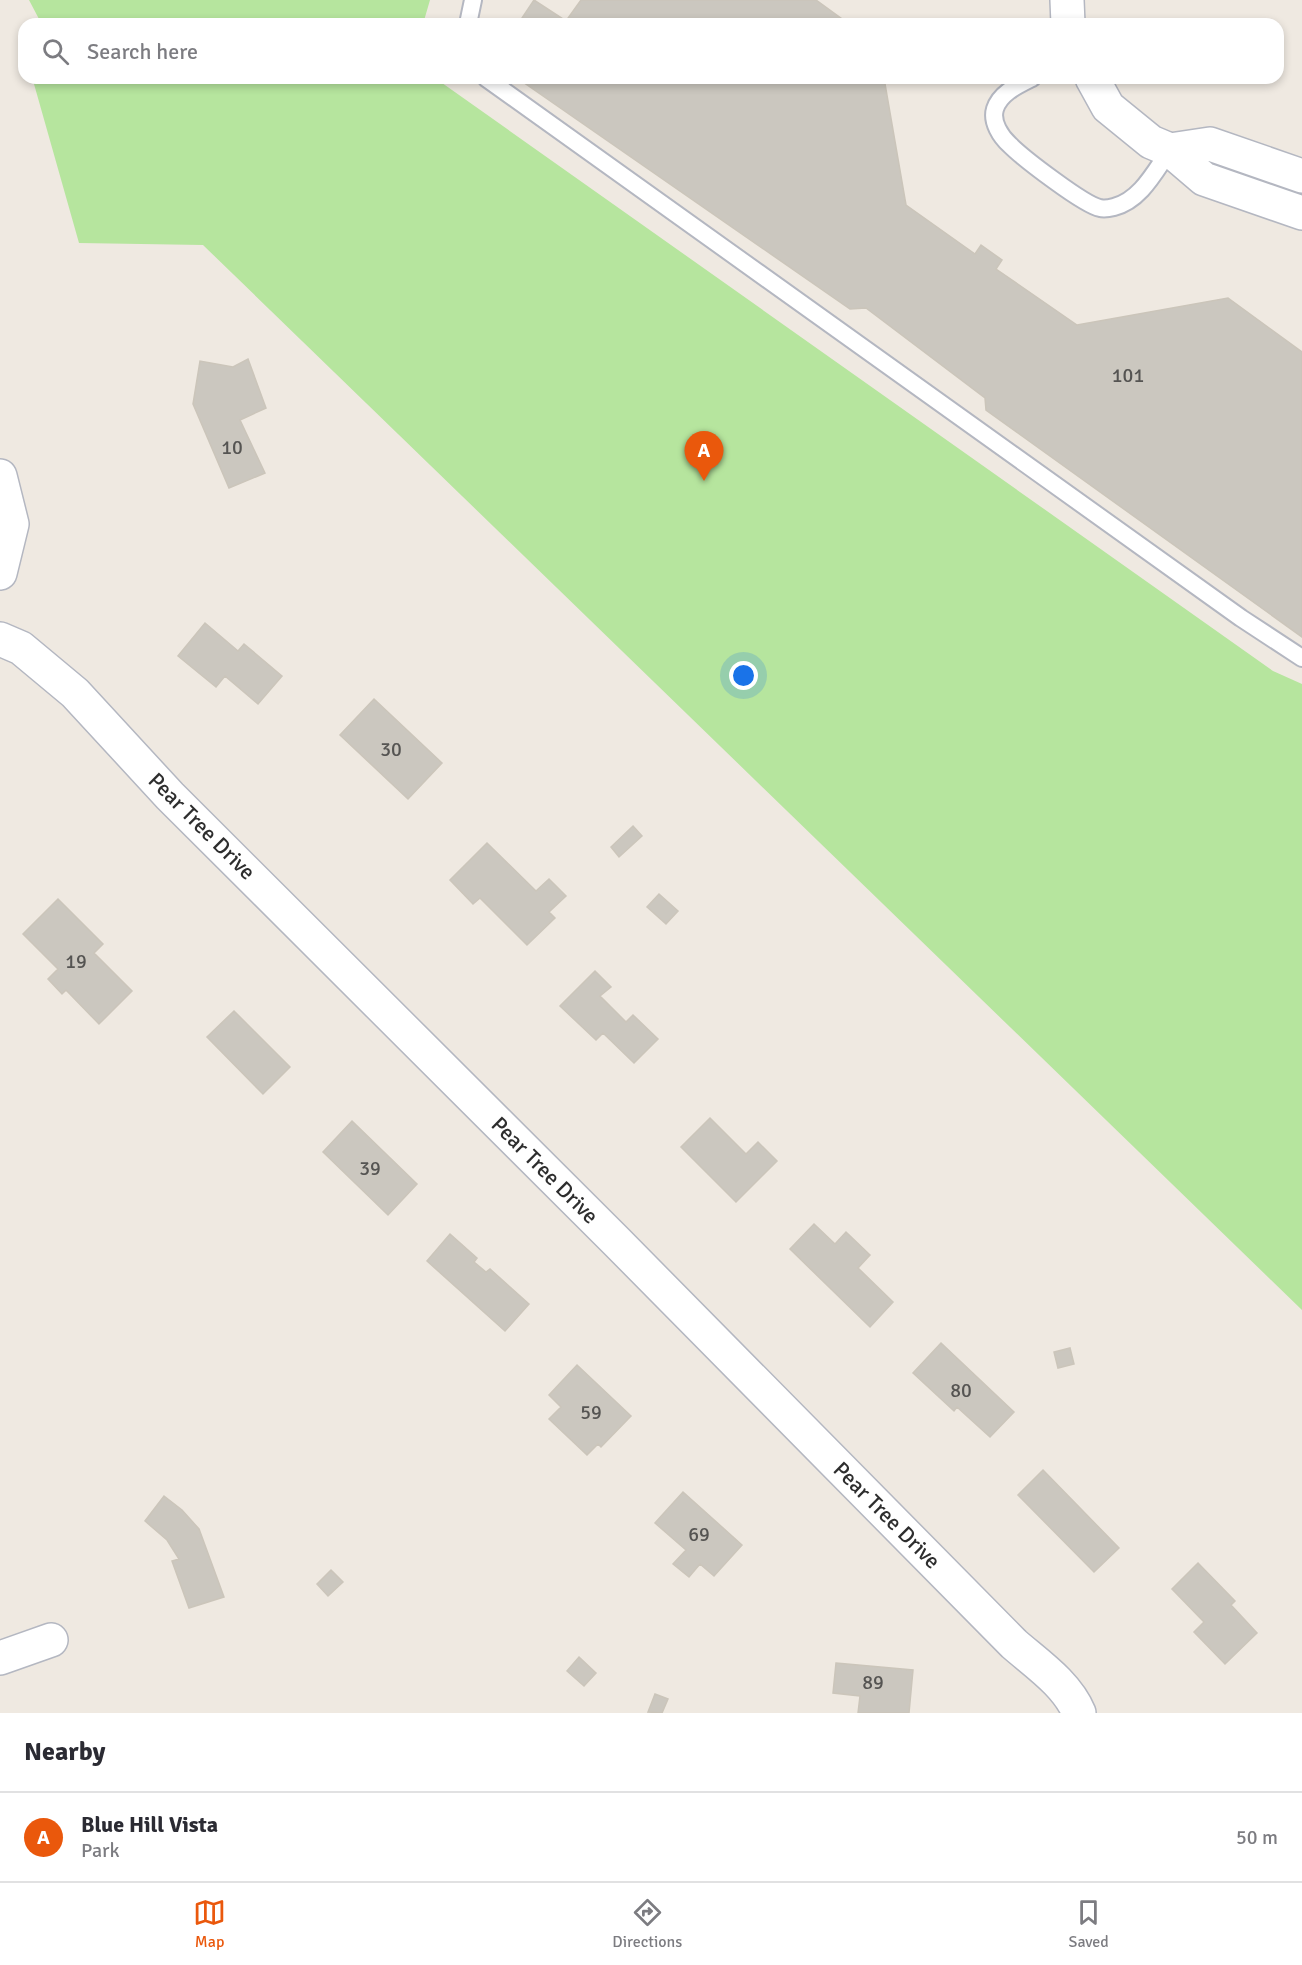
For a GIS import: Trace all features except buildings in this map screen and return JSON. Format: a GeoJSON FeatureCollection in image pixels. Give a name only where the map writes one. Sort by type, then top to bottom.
{"type":"FeatureCollection","features":[{"type":"Feature","properties":{"kind":"street"},"geometry":{"type":"LineString","coordinates":[[1068,0],[1068,18]]}},
{"type":"Feature","properties":{"kind":"street"},"geometry":{"type":"LineString","coordinates":[[1095,84],[1108,107],[1151,142],[1170,150],[1204,179],[1302,213]]}},
{"type":"Feature","properties":{"kind":"street"},"geometry":{"type":"LineString","coordinates":[[1170,150],[1210,144],[1302,176]]}},
{"type":"Feature","properties":{"kind":"street"},"geometry":{"type":"LineString","coordinates":[[0,476],[12,524],[0,573]]}},
{"type":"Feature","properties":{"kind":"street","name":"Pear Tree Drive"},"geometry":{"type":"LineString","coordinates":[[0,639],[21,648],[75,693],[170,796],[608,1232],[1014,1644],[1059,1683],[1074,1701],[1079,1713]]}},
{"type":"Feature","properties":{"kind":"street"},"geometry":{"type":"LineString","coordinates":[[0,1658],[51,1640]]}},
{"type":"Feature","properties":{"kind":"lane"},"geometry":{"type":"LineString","coordinates":[[469,18],[473,0]]}},
{"type":"Feature","properties":{"kind":"lane"},"geometry":{"type":"LineString","coordinates":[[494,84],[1241,618],[1302,658]]}},
{"type":"Feature","properties":{"kind":"lane"},"geometry":{"type":"LineString","coordinates":[[1022,84],[1001,97],[994,110],[994,122],[1009,145],[1078,197],[1099,208],[1112,208],[1127,202],[1141,191],[1170,150]]}},
{"type":"Feature","properties":{"kind":"green space"},"geometry":{"type":"Polygon","coordinates":[[[29,0],[430,0],[425,18],[38,18],[29,0]]]}},
{"type":"Feature","properties":{"kind":"green space"},"geometry":{"type":"Polygon","coordinates":[[[34,84],[443,84],[1273,671],[1302,684],[1302,1310],[203,245],[79,243],[34,84]]]}},
{"type":"Feature","properties":{"kind":"place","name":"Blue Hill Vista"},"geometry":{"type":"Point","coordinates":[704,481]}}]}
